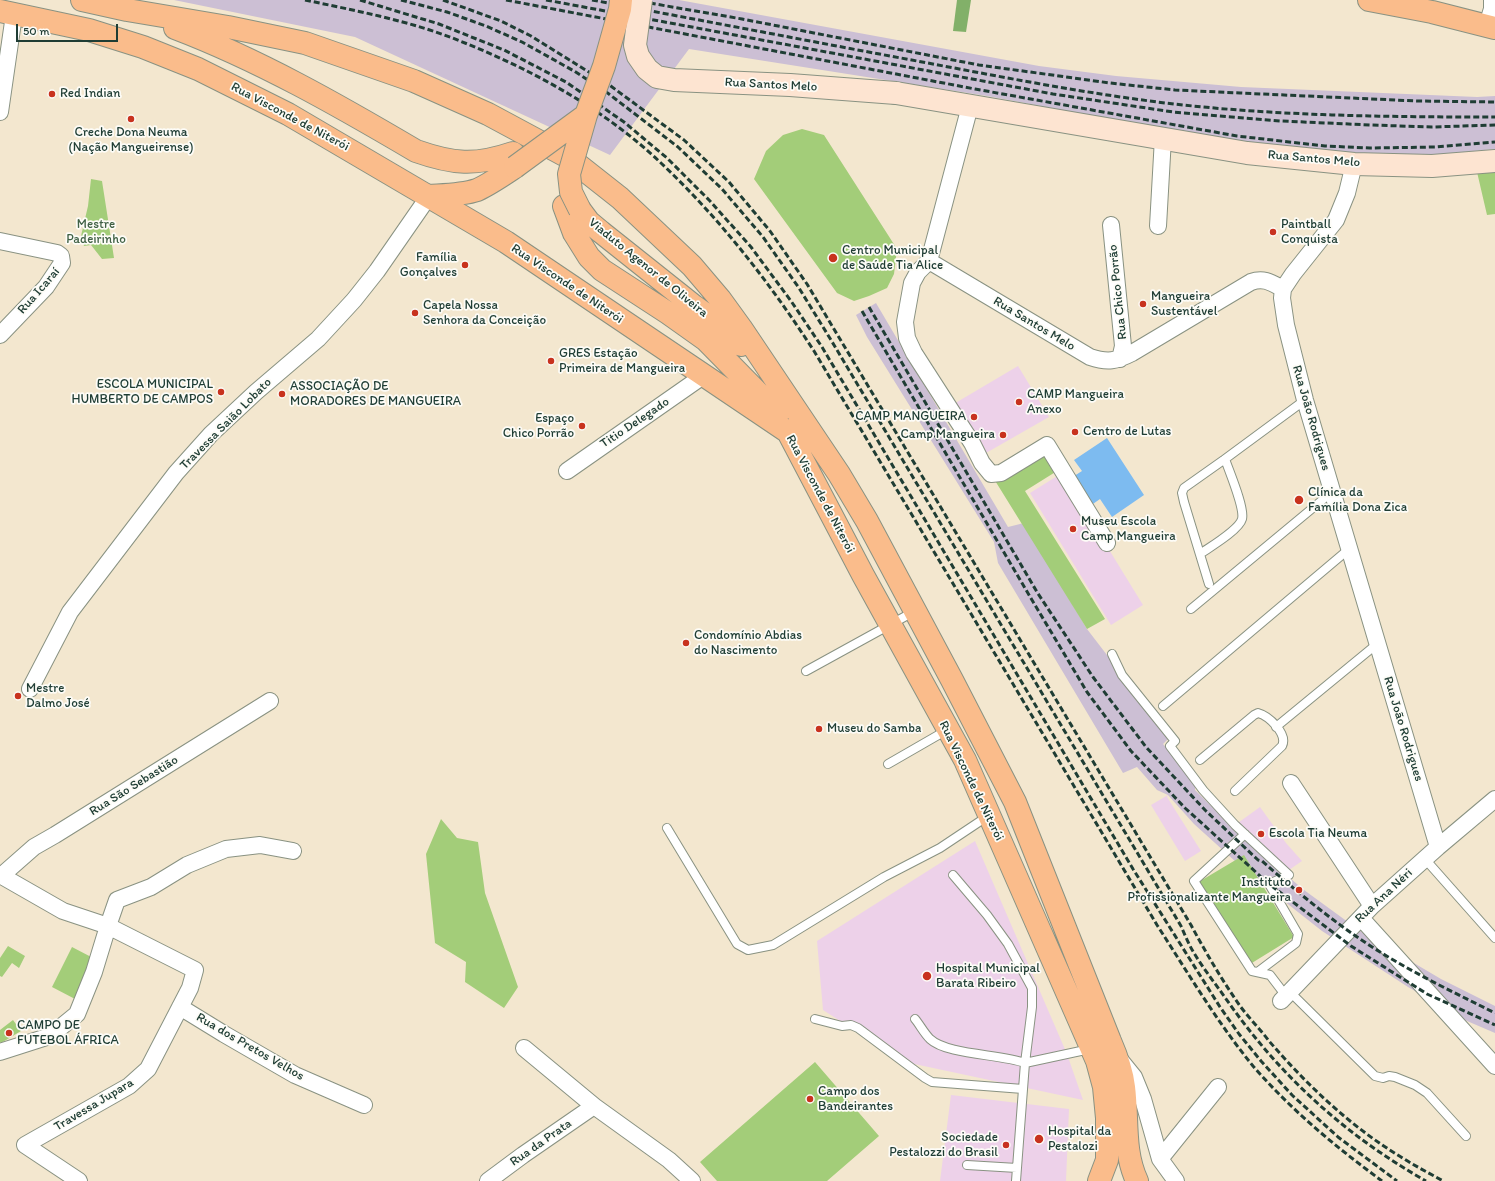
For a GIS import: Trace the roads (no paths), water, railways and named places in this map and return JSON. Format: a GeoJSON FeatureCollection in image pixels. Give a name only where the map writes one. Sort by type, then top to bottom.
{"type":"FeatureCollection","features":[{"type":"Feature","properties":{"kind":"main road","name":"Rua Visconde de Niterói"},"geometry":{"type":"LineString","coordinates":[[82,0],[127,10],[228,27],[305,44],[414,81],[488,114],[568,157],[620,198],[692,266],[720,299],[774,376],[867,520],[998,768],[1014,802],[1104,1047],[1097,1061],[1104,1087],[1107,1118],[1107,1160],[1099,1181]]}},
{"type":"Feature","properties":{"kind":"main road","name":"Viaduto Agenor de Oliveira"},"geometry":{"type":"LineString","coordinates":[[615,0],[612,16],[583,113],[569,174],[571,192],[580,210],[589,222],[694,306],[720,324],[774,376]]}},
{"type":"Feature","properties":{"kind":"main road","name":"Viaduto Agenor de Oliveira"},"geometry":{"type":"LineString","coordinates":[[621,0],[620,9],[604,66],[583,113],[566,140],[560,167],[559,189],[574,233],[590,257],[602,270],[706,340],[764,399],[788,432]]}},
{"type":"Feature","properties":{"kind":"main road","name":"Rua Santos Melo"},"geometry":{"type":"LineString","coordinates":[[641,0],[635,45],[638,56],[647,69],[657,77],[674,80],[790,85],[896,93],[1247,153],[1354,164],[1432,166],[1495,161]]}},
{"type":"Feature","properties":{"kind":"main road"},"geometry":{"type":"LineString","coordinates":[[1369,0],[1432,12],[1491,27]]}},
{"type":"Feature","properties":{"kind":"main road"},"geometry":{"type":"LineString","coordinates":[[127,10],[210,41],[284,77],[416,150],[436,158],[456,162],[476,162],[495,159],[513,153],[535,142],[583,113]]}},
{"type":"Feature","properties":{"kind":"main road","name":"Rua Visconde de Niterói"},"geometry":{"type":"LineString","coordinates":[[20,11],[89,30],[142,47],[198,69],[288,114],[506,242],[788,432],[863,575],[948,730],[1124,1088],[1127,1143],[1133,1173],[1137,1181]]}},
{"type":"Feature","properties":{"kind":"main road"},"geometry":{"type":"LineString","coordinates":[[429,196],[458,194],[476,190],[491,182],[515,167],[583,113]]}},
{"type":"Feature","properties":{"kind":"main road"},"geometry":{"type":"LineString","coordinates":[[972,777],[998,768]]}},
{"type":"Feature","properties":{"kind":"main road"},"geometry":{"type":"LineString","coordinates":[[989,815],[1014,802]]}},
{"type":"Feature","properties":{"kind":"street"},"geometry":{"type":"LineString","coordinates":[[1491,27],[1492,0]]}},
{"type":"Feature","properties":{"kind":"street"},"geometry":{"type":"LineString","coordinates":[[0,112],[20,11]]}},
{"type":"Feature","properties":{"kind":"street"},"geometry":{"type":"LineString","coordinates":[[970,106],[929,261],[918,272],[912,283],[905,322],[907,338],[914,353],[972,443],[982,463],[991,474],[1001,473],[1047,444],[1107,543]]}},
{"type":"Feature","properties":{"kind":"street"},"geometry":{"type":"LineString","coordinates":[[1158,226],[1163,138]]}},
{"type":"Feature","properties":{"kind":"street"},"geometry":{"type":"LineString","coordinates":[[1283,289],[1293,274],[1336,220],[1347,193],[1354,164]]}},
{"type":"Feature","properties":{"kind":"street","name":"Travessa Saião Lobato"},"geometry":{"type":"LineString","coordinates":[[30,689],[70,612],[176,473],[211,434],[256,392],[318,339],[349,306],[377,271],[429,196]]}},
{"type":"Feature","properties":{"kind":"street","name":"Rua Chico Porrão"},"geometry":{"type":"LineString","coordinates":[[1111,225],[1123,346],[1120,359]]}},
{"type":"Feature","properties":{"kind":"street","name":"Rua Icaraí"},"geometry":{"type":"LineString","coordinates":[[0,241],[57,253],[61,256],[62,263],[46,287],[0,335]]}},
{"type":"Feature","properties":{"kind":"street","name":"Rua Santos Melo"},"geometry":{"type":"LineString","coordinates":[[929,261],[1090,357],[1102,361],[1120,359],[1251,282],[1260,279],[1269,281],[1283,289]]}},
{"type":"Feature","properties":{"kind":"street","name":"Rua João Rodrigues"},"geometry":{"type":"LineString","coordinates":[[1283,289],[1282,298],[1286,325],[1305,400],[1438,847]]}},
{"type":"Feature","properties":{"kind":"street","name":"Titio Delegado"},"geometry":{"type":"LineString","coordinates":[[567,471],[704,376]]}},
{"type":"Feature","properties":{"kind":"street","name":"Rua São Sebastião"},"geometry":{"type":"LineString","coordinates":[[1,875],[34,847],[270,701]]}},
{"type":"Feature","properties":{"kind":"street"},"geometry":{"type":"LineString","coordinates":[[1291,783],[1372,906]]}},
{"type":"Feature","properties":{"kind":"street","name":"Rua Ana Néri"},"geometry":{"type":"LineString","coordinates":[[1286,996],[1372,906],[1495,799]]}},
{"type":"Feature","properties":{"kind":"street"},"geometry":{"type":"LineString","coordinates":[[0,1052],[50,1036],[77,1014],[94,972],[117,900],[151,888],[187,864],[226,849],[260,845],[293,851]]}},
{"type":"Feature","properties":{"kind":"street"},"geometry":{"type":"LineString","coordinates":[[1,875],[63,911],[108,926]]}},
{"type":"Feature","properties":{"kind":"street"},"geometry":{"type":"LineString","coordinates":[[1361,918],[1495,1066]]}},
{"type":"Feature","properties":{"kind":"street","name":"Travessa Jupara"},"geometry":{"type":"LineString","coordinates":[[79,1181],[25,1145],[129,1086],[148,1069],[190,988],[195,970],[108,926]]}},
{"type":"Feature","properties":{"kind":"street","name":"Rua dos Pretos Velhos"},"geometry":{"type":"LineString","coordinates":[[180,1007],[295,1075],[364,1105]]}},
{"type":"Feature","properties":{"kind":"street"},"geometry":{"type":"LineString","coordinates":[[1104,1047],[1134,1077],[1143,1099],[1160,1159],[1176,1181]]}},
{"type":"Feature","properties":{"kind":"street"},"geometry":{"type":"LineString","coordinates":[[524,1048],[594,1106],[669,1160],[692,1181]]}},
{"type":"Feature","properties":{"kind":"street"},"geometry":{"type":"LineString","coordinates":[[1160,1159],[1218,1087]]}},
{"type":"Feature","properties":{"kind":"street","name":"Rua da Prata"},"geometry":{"type":"LineString","coordinates":[[488,1181],[594,1106]]}},
{"type":"Feature","properties":{"kind":"lane"},"geometry":{"type":"LineString","coordinates":[[1209,584],[1184,502],[1182,493],[1184,488],[1305,400]]}},
{"type":"Feature","properties":{"kind":"lane"},"geometry":{"type":"LineString","coordinates":[[1200,554],[1236,528],[1242,519],[1242,510],[1225,459]]}},
{"type":"Feature","properties":{"kind":"lane"},"geometry":{"type":"LineString","coordinates":[[1191,609],[1332,492]]}},
{"type":"Feature","properties":{"kind":"lane"},"geometry":{"type":"LineString","coordinates":[[1163,706],[1349,549]]}},
{"type":"Feature","properties":{"kind":"lane"},"geometry":{"type":"LineString","coordinates":[[806,671],[915,611]]}},
{"type":"Feature","properties":{"kind":"lane"},"geometry":{"type":"LineString","coordinates":[[1276,727],[1377,644]]}},
{"type":"Feature","properties":{"kind":"lane"},"geometry":{"type":"LineString","coordinates":[[1112,654],[1122,675],[1175,742],[1170,746],[1203,790],[1245,834],[1289,875],[1269,884],[1298,934],[1296,943],[1259,972]]}},
{"type":"Feature","properties":{"kind":"lane"},"geometry":{"type":"LineString","coordinates":[[1200,760],[1258,713],[1264,714],[1276,727],[1284,741],[1282,746],[1235,791]]}},
{"type":"Feature","properties":{"kind":"lane"},"geometry":{"type":"LineString","coordinates":[[888,764],[948,730]]}},
{"type":"Feature","properties":{"kind":"lane"},"geometry":{"type":"LineString","coordinates":[[667,828],[737,944],[748,950],[772,945],[884,877],[940,848],[989,815]]}},
{"type":"Feature","properties":{"kind":"lane"},"geometry":{"type":"LineString","coordinates":[[1245,834],[1194,881],[1252,971],[1270,975],[1286,996],[1375,1076],[1383,1078],[1389,1076],[1395,1077],[1427,1093],[1466,1136]]}},
{"type":"Feature","properties":{"kind":"lane"},"geometry":{"type":"LineString","coordinates":[[1425,859],[1495,938]]}},
{"type":"Feature","properties":{"kind":"lane"},"geometry":{"type":"LineString","coordinates":[[953,875],[987,915],[1008,944],[1032,988],[1032,1007],[1025,1063],[1016,1181]]}},
{"type":"Feature","properties":{"kind":"lane"},"geometry":{"type":"LineString","coordinates":[[815,1019],[842,1026],[851,1025],[858,1028],[932,1082],[1023,1089]]}},
{"type":"Feature","properties":{"kind":"lane"},"geometry":{"type":"LineString","coordinates":[[915,1019],[930,1039],[942,1046],[957,1050],[1016,1059],[1025,1063],[1104,1047]]}},
{"type":"Feature","properties":{"kind":"lane"},"geometry":{"type":"LineString","coordinates":[[967,1165],[1017,1168]]}},
{"type":"Feature","properties":{"kind":"water"},"geometry":{"type":"Polygon","coordinates":[[[1107,438],[1144,495],[1112,517],[1100,499],[1090,506],[1071,478],[1082,471],[1074,460],[1107,438]]]}},
{"type":"Feature","properties":{"kind":"railway"},"geometry":{"type":"LineString","coordinates":[[305,0],[384,17],[441,34],[487,52],[541,78],[593,109],[617,126],[640,144],[684,185],[744,253],[780,301],[814,351],[1157,925],[1215,1015],[1253,1066],[1298,1113],[1382,1181]]}},
{"type":"Feature","properties":{"kind":"railway"},"geometry":{"type":"LineString","coordinates":[[360,0],[439,24],[504,50],[566,82],[624,122],[667,158],[710,201],[751,247],[791,301],[822,347],[1133,869],[1220,1007],[1261,1061],[1292,1095],[1338,1137],[1397,1181]]}},
{"type":"Feature","properties":{"kind":"railway"},"geometry":{"type":"LineString","coordinates":[[401,0],[447,12],[486,26],[522,42],[574,71],[605,91],[678,147],[722,189],[763,237],[799,288],[1181,926],[1192,950],[1205,970],[1267,1051],[1314,1100],[1367,1143],[1426,1181]]}},
{"type":"Feature","properties":{"kind":"railway"},"geometry":{"type":"LineString","coordinates":[[443,0],[501,21],[531,36],[608,84],[684,140],[729,182],[770,231],[807,284],[1191,925],[1214,966],[1240,1006],[1269,1041],[1314,1089],[1347,1119],[1383,1145],[1443,1181]]}},
{"type":"Feature","properties":{"kind":"railway"},"geometry":{"type":"LineString","coordinates":[[506,0],[975,89],[1237,136],[1325,146],[1370,148],[1436,147],[1495,142]]}},
{"type":"Feature","properties":{"kind":"railway"},"geometry":{"type":"LineString","coordinates":[[546,0],[1053,94],[1173,112],[1281,121],[1371,125],[1432,127],[1495,125]]}},
{"type":"Feature","properties":{"kind":"railway"},"geometry":{"type":"LineString","coordinates":[[592,0],[1013,79],[1142,100],[1214,108],[1294,113],[1375,116],[1495,117]]}},
{"type":"Feature","properties":{"kind":"railway"},"geometry":{"type":"LineString","coordinates":[[632,0],[742,19],[979,65],[1110,83],[1175,90],[1417,101],[1495,102]]}},
{"type":"Feature","properties":{"kind":"railway"},"geometry":{"type":"LineString","coordinates":[[869,307],[1037,592],[1093,677],[1146,747],[1205,810],[1258,860],[1262,861],[1327,915],[1369,945],[1400,964],[1495,1013]]}},
{"type":"Feature","properties":{"kind":"railway"},"geometry":{"type":"LineString","coordinates":[[862,311],[1087,692],[1131,751],[1185,808],[1269,884],[1351,946],[1427,994],[1495,1025]]}},
{"type":"Feature","properties":{"kind":"place","name":"Red Indian"},"geometry":{"type":"Point","coordinates":[52,94]}},
{"type":"Feature","properties":{"kind":"place","name":"Creche Dona Neuma (Nação Mangueirense)"},"geometry":{"type":"Point","coordinates":[131,119]}},
{"type":"Feature","properties":{"kind":"place","name":"Paintball Conquista"},"geometry":{"type":"Point","coordinates":[1273,232]}},
{"type":"Feature","properties":{"kind":"place","name":"Centro Municipal de Saúde Tia Alice"},"geometry":{"type":"Point","coordinates":[833,258]}},
{"type":"Feature","properties":{"kind":"place","name":"Família Gonçalves"},"geometry":{"type":"Point","coordinates":[465,265]}},
{"type":"Feature","properties":{"kind":"place","name":"Mangueira Sustentável"},"geometry":{"type":"Point","coordinates":[1143,304]}},
{"type":"Feature","properties":{"kind":"place","name":"Capela Nossa Senhora da Conceição"},"geometry":{"type":"Point","coordinates":[415,313]}},
{"type":"Feature","properties":{"kind":"place","name":"GRES Estação Primeira de Mangueira"},"geometry":{"type":"Point","coordinates":[551,361]}},
{"type":"Feature","properties":{"kind":"place","name":"ESCOLA MUNICIPAL HUMBERTO DE CAMPOS"},"geometry":{"type":"Point","coordinates":[221,392]}},
{"type":"Feature","properties":{"kind":"place","name":"ASSOCIAÇÃO DE MORADORES DE MANGUEIRA"},"geometry":{"type":"Point","coordinates":[282,394]}},
{"type":"Feature","properties":{"kind":"place","name":"CAMP Mangueira Anexo"},"geometry":{"type":"Point","coordinates":[1019,402]}},
{"type":"Feature","properties":{"kind":"place","name":"CAMP MANGUEIRA"},"geometry":{"type":"Point","coordinates":[974,417]}},
{"type":"Feature","properties":{"kind":"place","name":"Espaço Chico Porrão"},"geometry":{"type":"Point","coordinates":[582,426]}},
{"type":"Feature","properties":{"kind":"place","name":"Centro de Lutas"},"geometry":{"type":"Point","coordinates":[1075,432]}},
{"type":"Feature","properties":{"kind":"place","name":"Camp Mangueira"},"geometry":{"type":"Point","coordinates":[1003,435]}},
{"type":"Feature","properties":{"kind":"place","name":"Clínica da Família Dona Zica"},"geometry":{"type":"Point","coordinates":[1299,500]}},
{"type":"Feature","properties":{"kind":"place","name":"Museu Escola Camp Mangueira"},"geometry":{"type":"Point","coordinates":[1073,529]}},
{"type":"Feature","properties":{"kind":"place","name":"Condomínio Abdias do Nascimento"},"geometry":{"type":"Point","coordinates":[686,643]}},
{"type":"Feature","properties":{"kind":"place","name":"Mestre Dalmo José"},"geometry":{"type":"Point","coordinates":[18,696]}},
{"type":"Feature","properties":{"kind":"place","name":"Museu do Samba"},"geometry":{"type":"Point","coordinates":[819,729]}},
{"type":"Feature","properties":{"kind":"place","name":"Escola Tia Neuma"},"geometry":{"type":"Point","coordinates":[1261,834]}},
{"type":"Feature","properties":{"kind":"place","name":"Instituto Profissionalizante Mangueira"},"geometry":{"type":"Point","coordinates":[1299,890]}},
{"type":"Feature","properties":{"kind":"place","name":"Hospital Municipal Barata Ribeiro"},"geometry":{"type":"Point","coordinates":[927,976]}},
{"type":"Feature","properties":{"kind":"place","name":"CAMPO DE FUTEBOL ÁFRICA"},"geometry":{"type":"Point","coordinates":[9,1033]}},
{"type":"Feature","properties":{"kind":"place","name":"Campo dos Bandeirantes"},"geometry":{"type":"Point","coordinates":[810,1099]}},
{"type":"Feature","properties":{"kind":"place","name":"Hospital da Pestalozi"},"geometry":{"type":"Point","coordinates":[1039,1139]}},
{"type":"Feature","properties":{"kind":"place","name":"Sociedade Pestalozzi do Brasil"},"geometry":{"type":"Point","coordinates":[1006,1145]}},
{"type":"Feature","properties":{"kind":"park label","name":"Mestre Padeirinho"},"geometry":{"type":"Point","coordinates":[96,232]}}]}
